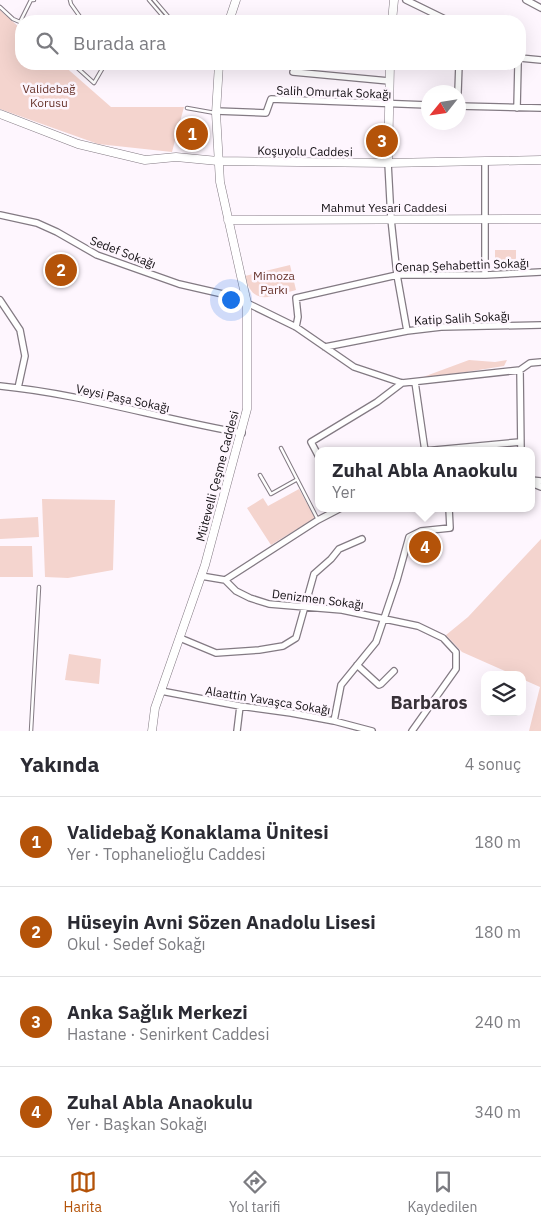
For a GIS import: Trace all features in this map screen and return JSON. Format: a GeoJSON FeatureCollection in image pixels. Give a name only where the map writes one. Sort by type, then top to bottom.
{"type":"FeatureCollection","features":[{"type":"Feature","properties":{"kind":"street"},"geometry":{"type":"LineString","coordinates":[[393,15],[394,0]]}},
{"type":"Feature","properties":{"kind":"street"},"geometry":{"type":"LineString","coordinates":[[406,0],[437,15]]}},
{"type":"Feature","properties":{"kind":"street"},"geometry":{"type":"LineString","coordinates":[[526,0],[541,8]]}},
{"type":"Feature","properties":{"kind":"street"},"geometry":{"type":"LineString","coordinates":[[230,15],[234,1]]}},
{"type":"Feature","properties":{"kind":"street"},"geometry":{"type":"LineString","coordinates":[[526,59],[541,60]]}},
{"type":"Feature","properties":{"kind":"street","name":"Mütevelli Çeşme Caddesi"},"geometry":{"type":"LineString","coordinates":[[152,731],[154,715],[161,691],[201,576],[242,433],[248,400],[246,303],[220,182],[218,161],[216,112],[219,70]]}},
{"type":"Feature","properties":{"kind":"street"},"geometry":{"type":"LineString","coordinates":[[390,70],[388,162],[391,219],[397,275],[407,331]]}},
{"type":"Feature","properties":{"kind":"street"},"geometry":{"type":"LineString","coordinates":[[458,85],[460,70]]}},
{"type":"Feature","properties":{"kind":"street"},"geometry":{"type":"LineString","coordinates":[[517,108],[518,70]]}},
{"type":"Feature","properties":{"kind":"street"},"geometry":{"type":"LineString","coordinates":[[293,72],[389,81]]}},
{"type":"Feature","properties":{"kind":"street","name":"Salih Omurtak Sokağı"},"geometry":{"type":"LineString","coordinates":[[216,112],[266,113],[271,99],[421,105]]}},
{"type":"Feature","properties":{"kind":"street"},"geometry":{"type":"LineString","coordinates":[[466,106],[541,108]]}},
{"type":"Feature","properties":{"kind":"street","name":"Koşuyolu Caddesi"},"geometry":{"type":"LineString","coordinates":[[0,114],[78,144],[145,160],[176,157],[218,161],[486,162],[541,160]]}},
{"type":"Feature","properties":{"kind":"street"},"geometry":{"type":"LineString","coordinates":[[485,275],[486,162]]}},
{"type":"Feature","properties":{"kind":"street","name":"Sedef Sokağı"},"geometry":{"type":"LineString","coordinates":[[0,216],[37,223],[97,255],[179,284],[227,295],[243,294]]}},
{"type":"Feature","properties":{"kind":"street","name":"Mahmut Yesari Caddesi"},"geometry":{"type":"LineString","coordinates":[[228,220],[541,219]]}},
{"type":"Feature","properties":{"kind":"street","name":"Cenap Şehabettin Sokağı"},"geometry":{"type":"LineString","coordinates":[[296,327],[298,317],[296,298],[397,275],[485,275],[541,272]]}},
{"type":"Feature","properties":{"kind":"street"},"geometry":{"type":"LineString","coordinates":[[0,300],[20,330],[25,356],[18,388]]}},
{"type":"Feature","properties":{"kind":"street"},"geometry":{"type":"LineString","coordinates":[[246,303],[296,327],[338,358],[354,367],[402,383],[520,370],[530,364],[541,362]]}},
{"type":"Feature","properties":{"kind":"street","name":"Katip Salih Sokağı"},"geometry":{"type":"LineString","coordinates":[[325,347],[407,331],[441,327],[541,325]]}},
{"type":"Feature","properties":{"kind":"street"},"geometry":{"type":"LineString","coordinates":[[520,370],[520,447]]}},
{"type":"Feature","properties":{"kind":"street"},"geometry":{"type":"LineString","coordinates":[[415,382],[423,447]]}},
{"type":"Feature","properties":{"kind":"street"},"geometry":{"type":"LineString","coordinates":[[315,450],[311,442],[377,402],[402,383]]}},
{"type":"Feature","properties":{"kind":"street","name":"Veysi Paşa Sokağı"},"geometry":{"type":"LineString","coordinates":[[0,386],[79,399],[242,433]]}},
{"type":"Feature","properties":{"kind":"street"},"geometry":{"type":"LineString","coordinates":[[467,447],[520,442]]}},
{"type":"Feature","properties":{"kind":"street"},"geometry":{"type":"LineString","coordinates":[[225,580],[333,512]]}},
{"type":"Feature","properties":{"kind":"street"},"geometry":{"type":"LineString","coordinates":[[334,721],[341,685],[376,642],[409,537],[421,531],[450,528],[448,512]]}},
{"type":"Feature","properties":{"kind":"street"},"geometry":{"type":"LineString","coordinates":[[180,638],[216,653],[283,646],[296,638],[314,574],[331,559],[338,549],[362,539]]}},
{"type":"Feature","properties":{"kind":"street","name":"Denizmen Sokağı"},"geometry":{"type":"LineString","coordinates":[[201,576],[225,580],[236,591],[269,604],[342,610],[384,618],[418,626],[443,638],[456,652],[456,669],[412,731]]}},
{"type":"Feature","properties":{"kind":"street"},"geometry":{"type":"LineString","coordinates":[[357,666],[379,685],[394,671]]}},
{"type":"Feature","properties":{"kind":"street","name":"Alaattin Yavaşca Sokağı"},"geometry":{"type":"LineString","coordinates":[[161,691],[240,706],[292,713],[372,731]]}},
{"type":"Feature","properties":{"kind":"street"},"geometry":{"type":"LineString","coordinates":[[237,731],[240,706]]}},
{"type":"Feature","properties":{"kind":"lane"},"geometry":{"type":"LineString","coordinates":[[24,15],[31,0],[34,0]]}},
{"type":"Feature","properties":{"kind":"lane"},"geometry":{"type":"LineString","coordinates":[[70,0],[70,4],[78,15]]}},
{"type":"Feature","properties":{"kind":"lane"},"geometry":{"type":"LineString","coordinates":[[149,0],[162,15]]}},
{"type":"Feature","properties":{"kind":"lane"},"geometry":{"type":"LineString","coordinates":[[154,0],[167,15]]}},
{"type":"Feature","properties":{"kind":"lane"},"geometry":{"type":"LineString","coordinates":[[0,7],[15,20]]}},
{"type":"Feature","properties":{"kind":"lane"},"geometry":{"type":"LineString","coordinates":[[80,70],[94,83],[101,70]]}},
{"type":"Feature","properties":{"kind":"lane"},"geometry":{"type":"LineString","coordinates":[[187,108],[216,112]]}},
{"type":"Feature","properties":{"kind":"lane"},"geometry":{"type":"LineString","coordinates":[[281,448],[318,520]]}},
{"type":"Feature","properties":{"kind":"lane"},"geometry":{"type":"LineString","coordinates":[[260,474],[271,494],[296,480]]}},
{"type":"Feature","properties":{"kind":"lane"},"geometry":{"type":"LineString","coordinates":[[31,731],[39,587]]}},
{"type":"Feature","properties":{"kind":"green space","name":"Validebağ Korusu"},"geometry":{"type":"Polygon","coordinates":[[[0,10],[15,24],[15,70],[69,70],[111,107],[184,107],[172,152],[98,144],[0,109],[0,10]]]}},
{"type":"Feature","properties":{"kind":"green space"},"geometry":{"type":"Polygon","coordinates":[[[495,250],[516,250],[516,263],[495,263],[495,250]]]}},
{"type":"Feature","properties":{"kind":"green space","name":"Mimoza Parkı"},"geometry":{"type":"Polygon","coordinates":[[[290,265],[296,290],[264,297],[253,293],[248,286],[245,276],[290,265]]]}},
{"type":"Feature","properties":{"kind":"green space"},"geometry":{"type":"Polygon","coordinates":[[[469,360],[495,362],[507,360],[504,366],[415,380],[469,360]]]}},
{"type":"Feature","properties":{"kind":"green space"},"geometry":{"type":"Polygon","coordinates":[[[299,489],[315,518],[271,545],[247,508],[263,498],[268,506],[299,489]]]}},
{"type":"Feature","properties":{"kind":"green space"},"geometry":{"type":"Polygon","coordinates":[[[42,499],[115,500],[113,570],[68,578],[45,577],[42,499]]]}},
{"type":"Feature","properties":{"kind":"green space"},"geometry":{"type":"Polygon","coordinates":[[[38,517],[39,537],[0,539],[0,519],[38,517]]]}},
{"type":"Feature","properties":{"kind":"green space"},"geometry":{"type":"Polygon","coordinates":[[[541,539],[541,731],[529,731],[540,687],[526,681],[526,671],[505,671],[462,652],[446,635],[468,617],[541,539]]]}},
{"type":"Feature","properties":{"kind":"green space"},"geometry":{"type":"Polygon","coordinates":[[[0,546],[32,546],[33,577],[0,577],[0,546]]]}},
{"type":"Feature","properties":{"kind":"green space"},"geometry":{"type":"Polygon","coordinates":[[[69,654],[101,659],[99,684],[65,680],[69,654]]]}},
{"type":"Feature","properties":{"kind":"place","name":"Validebağ Konaklama Ünitesi"},"geometry":{"type":"Point","coordinates":[192,134]}},
{"type":"Feature","properties":{"kind":"place","name":"Anka Sağlık Merkezi"},"geometry":{"type":"Point","coordinates":[382,141]}},
{"type":"Feature","properties":{"kind":"place","name":"Hüseyin Avni Sözen Anadolu Lisesi"},"geometry":{"type":"Point","coordinates":[61,270]}},
{"type":"Feature","properties":{"kind":"place","name":"Zuhal Abla Anaokulu"},"geometry":{"type":"Point","coordinates":[425,547]}},
{"type":"Feature","properties":{"kind":"district","name":"Barbaros"},"geometry":{"type":"Point","coordinates":[429,702]}}]}
